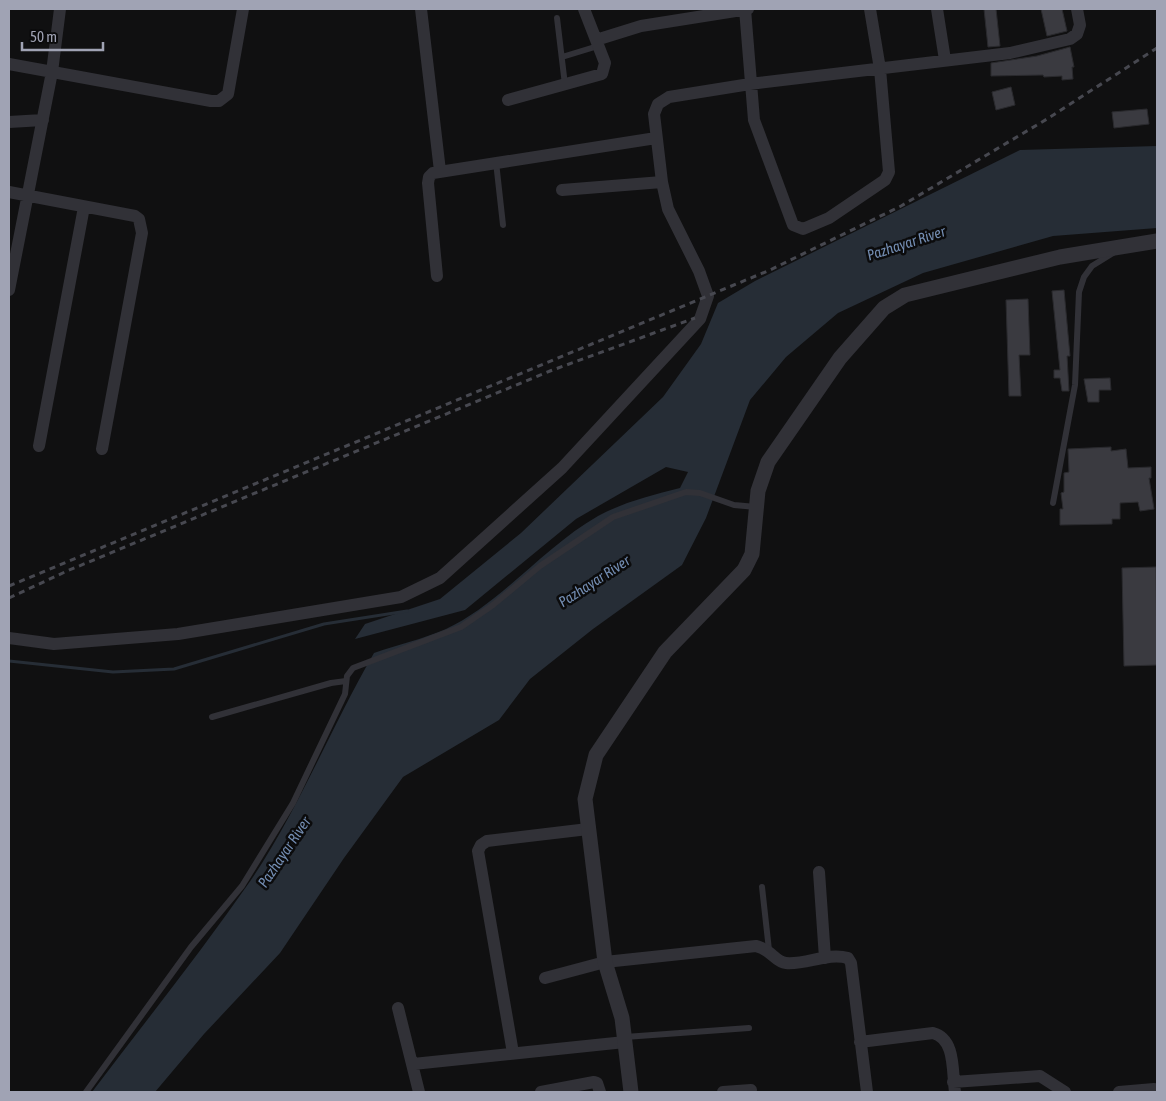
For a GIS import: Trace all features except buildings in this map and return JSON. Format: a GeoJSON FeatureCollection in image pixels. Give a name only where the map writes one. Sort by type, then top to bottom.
{"type":"FeatureCollection","features":[{"type":"Feature","properties":{"kind":"street"},"geometry":{"type":"LineString","coordinates":[[9,290],[52,72],[60,9]]}},
{"type":"Feature","properties":{"kind":"street"},"geometry":{"type":"LineString","coordinates":[[9,64],[211,102],[219,101],[228,94],[243,9]]}},
{"type":"Feature","properties":{"kind":"street"},"geometry":{"type":"LineString","coordinates":[[421,9],[440,171]]}},
{"type":"Feature","properties":{"kind":"street"},"geometry":{"type":"LineString","coordinates":[[508,100],[602,74],[604,63],[584,9]]}},
{"type":"Feature","properties":{"kind":"street"},"geometry":{"type":"LineString","coordinates":[[597,43],[641,26],[712,11],[746,9],[754,120],[794,225],[803,229],[829,218],[888,176],[889,161],[880,69],[870,9]]}},
{"type":"Feature","properties":{"kind":"street"},"geometry":{"type":"LineString","coordinates":[[937,9],[945,60]]}},
{"type":"Feature","properties":{"kind":"street"},"geometry":{"type":"LineString","coordinates":[[9,638],[54,644],[178,634],[402,597],[440,578],[562,468],[700,320],[708,296],[699,271],[668,209],[662,182],[654,114],[662,101],[669,97],[750,84],[1010,53],[1070,39],[1077,34],[1080,25],[1077,9]]}},
{"type":"Feature","properties":{"kind":"street"},"geometry":{"type":"LineString","coordinates":[[9,122],[43,120]]}},
{"type":"Feature","properties":{"kind":"street"},"geometry":{"type":"LineString","coordinates":[[437,276],[429,177],[440,171],[656,138]]}},
{"type":"Feature","properties":{"kind":"street"},"geometry":{"type":"LineString","coordinates":[[562,190],[662,182]]}},
{"type":"Feature","properties":{"kind":"street"},"geometry":{"type":"LineString","coordinates":[[9,192],[135,216],[139,219],[142,233],[102,449]]}},
{"type":"Feature","properties":{"kind":"street"},"geometry":{"type":"LineString","coordinates":[[39,446],[84,207]]}},
{"type":"Feature","properties":{"kind":"street"},"geometry":{"type":"LineString","coordinates":[[631,1092],[622,1018],[605,962],[585,799],[596,755],[665,652],[744,570],[752,554],[758,491],[768,462],[840,358],[884,308],[905,295],[1060,257],[1157,242]]}},
{"type":"Feature","properties":{"kind":"street"},"geometry":{"type":"LineString","coordinates":[[513,1053],[478,851],[480,845],[487,841],[588,829]]}},
{"type":"Feature","properties":{"kind":"street"},"geometry":{"type":"LineString","coordinates":[[820,872],[826,958]]}},
{"type":"Feature","properties":{"kind":"street"},"geometry":{"type":"LineString","coordinates":[[545,978],[605,962],[756,946],[769,950],[776,959],[786,963],[843,956],[851,962],[867,1092]]}},
{"type":"Feature","properties":{"kind":"street"},"geometry":{"type":"LineString","coordinates":[[398,1008],[419,1092]]}},
{"type":"Feature","properties":{"kind":"street"},"geometry":{"type":"LineString","coordinates":[[860,1042],[933,1034],[940,1035],[949,1047],[954,1087],[1040,1076],[1065,1092]]}},
{"type":"Feature","properties":{"kind":"street"},"geometry":{"type":"LineString","coordinates":[[413,1064],[624,1039]]}},
{"type":"Feature","properties":{"kind":"street"},"geometry":{"type":"LineString","coordinates":[[541,1092],[594,1082],[597,1084],[600,1092]]}},
{"type":"Feature","properties":{"kind":"street"},"geometry":{"type":"LineString","coordinates":[[1119,1092],[1154,1089]]}},
{"type":"Feature","properties":{"kind":"street"},"geometry":{"type":"LineString","coordinates":[[723,1092],[751,1090]]}},
{"type":"Feature","properties":{"kind":"lane"},"geometry":{"type":"LineString","coordinates":[[557,18],[565,85]]}},
{"type":"Feature","properties":{"kind":"lane"},"geometry":{"type":"LineString","coordinates":[[562,57],[597,43]]}},
{"type":"Feature","properties":{"kind":"lane"},"geometry":{"type":"LineString","coordinates":[[496,162],[503,225]]}},
{"type":"Feature","properties":{"kind":"lane"},"geometry":{"type":"LineString","coordinates":[[1052,502],[1075,385],[1079,292],[1084,276],[1092,266],[1124,246]]}},
{"type":"Feature","properties":{"kind":"lane"},"geometry":{"type":"LineString","coordinates":[[86,1092],[191,946],[242,886],[293,803],[345,694],[346,681],[350,671],[361,664],[461,627],[540,566],[613,517],[686,492],[700,493],[734,505],[756,507]]}},
{"type":"Feature","properties":{"kind":"lane"},"geometry":{"type":"LineString","coordinates":[[212,717],[331,683],[346,681]]}},
{"type":"Feature","properties":{"kind":"lane"},"geometry":{"type":"LineString","coordinates":[[762,887],[769,950]]}},
{"type":"Feature","properties":{"kind":"lane"},"geometry":{"type":"LineString","coordinates":[[624,1039],[749,1028]]}},
{"type":"Feature","properties":{"kind":"water","name":"Pazhayar River"},"geometry":{"type":"Polygon","coordinates":[[[1157,146],[1157,228],[1053,236],[923,273],[838,313],[786,357],[750,400],[706,518],[682,565],[593,629],[530,679],[499,720],[403,777],[344,858],[280,953],[204,1034],[155,1092],[92,1092],[193,960],[251,880],[300,796],[374,653],[437,633],[466,618],[504,590],[578,528],[598,516],[628,503],[680,488],[688,472],[666,467],[576,519],[465,610],[355,639],[365,624],[440,599],[521,533],[663,397],[701,344],[718,303],[755,281],[1020,150],[1157,146]]]}},
{"type":"Feature","properties":{"kind":"waterway"},"geometry":{"type":"LineString","coordinates":[[9,661],[113,672],[174,669],[324,624],[407,611]]}},
{"type":"Feature","properties":{"kind":"railway"},"geometry":{"type":"LineString","coordinates":[[9,586],[770,270],[901,206],[1047,119],[1157,48]]}},
{"type":"Feature","properties":{"kind":"railway"},"geometry":{"type":"LineString","coordinates":[[9,598],[67,571],[550,371],[695,318]]}}]}
